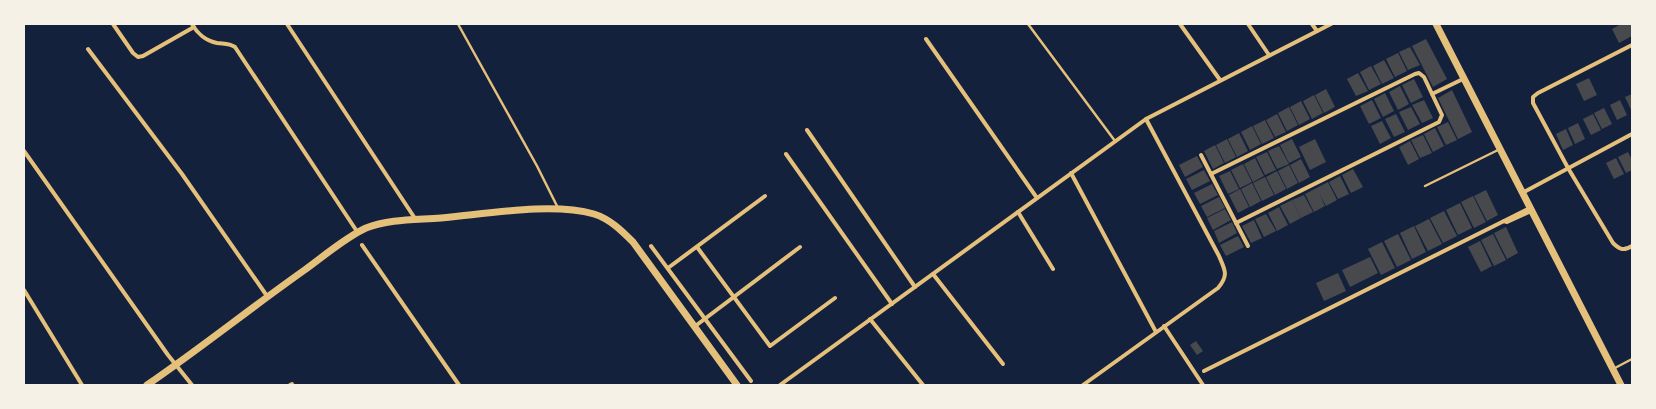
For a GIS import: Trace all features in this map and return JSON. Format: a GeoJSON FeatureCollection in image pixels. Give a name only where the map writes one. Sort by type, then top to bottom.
{"type":"FeatureCollection","features":[{"type":"Feature","properties":{"kind":"street"},"geometry":{"type":"LineString","coordinates":[[113,24],[133,53],[138,57],[143,56],[193,25],[204,38],[216,43],[230,44],[235,47],[358,233]]}},
{"type":"Feature","properties":{"kind":"street"},"geometry":{"type":"LineString","coordinates":[[287,24],[416,220]]}},
{"type":"Feature","properties":{"kind":"street"},"geometry":{"type":"LineString","coordinates":[[1180,24],[1220,80]]}},
{"type":"Feature","properties":{"kind":"street"},"geometry":{"type":"LineString","coordinates":[[1248,24],[1269,55]]}},
{"type":"Feature","properties":{"kind":"street"},"geometry":{"type":"LineString","coordinates":[[1312,24],[1317,31]]}},
{"type":"Feature","properties":{"kind":"street"},"geometry":{"type":"LineString","coordinates":[[780,385],[1146,119],[1331,24]]}},
{"type":"Feature","properties":{"kind":"street"},"geometry":{"type":"LineString","coordinates":[[1436,24],[1621,385]]}},
{"type":"Feature","properties":{"kind":"street"},"geometry":{"type":"LineString","coordinates":[[926,39],[1037,198]]}},
{"type":"Feature","properties":{"kind":"street"},"geometry":{"type":"LineString","coordinates":[[1632,45],[1538,93],[1533,97],[1533,103],[1568,168],[1613,243],[1619,248],[1625,250],[1632,246]]}},
{"type":"Feature","properties":{"kind":"street"},"geometry":{"type":"LineString","coordinates":[[88,49],[182,174],[267,296]]}},
{"type":"Feature","properties":{"kind":"street"},"geometry":{"type":"LineString","coordinates":[[1211,174],[1415,74],[1419,73],[1424,77],[1442,115],[1439,122],[1236,223]]}},
{"type":"Feature","properties":{"kind":"street"},"geometry":{"type":"LineString","coordinates":[[1432,94],[1463,79]]}},
{"type":"Feature","properties":{"kind":"street"},"geometry":{"type":"LineString","coordinates":[[1083,385],[1218,288],[1224,281],[1226,273],[1219,256],[1146,119]]}},
{"type":"Feature","properties":{"kind":"street"},"geometry":{"type":"LineString","coordinates":[[807,130],[915,287]]}},
{"type":"Feature","properties":{"kind":"street"},"geometry":{"type":"LineString","coordinates":[[1522,193],[1632,134]]}},
{"type":"Feature","properties":{"kind":"street"},"geometry":{"type":"LineString","coordinates":[[24,150],[176,365],[192,385]]}},
{"type":"Feature","properties":{"kind":"street"},"geometry":{"type":"LineString","coordinates":[[786,154],[892,304]]}},
{"type":"Feature","properties":{"kind":"street"},"geometry":{"type":"LineString","coordinates":[[1201,155],[1248,246]]}},
{"type":"Feature","properties":{"kind":"street"},"geometry":{"type":"LineString","coordinates":[[1071,173],[1156,332]]}},
{"type":"Feature","properties":{"kind":"street"},"geometry":{"type":"LineString","coordinates":[[668,268],[765,196]]}},
{"type":"Feature","properties":{"kind":"street"},"geometry":{"type":"LineString","coordinates":[[147,385],[176,365],[267,296],[366,229],[393,221],[559,209],[596,215],[611,222],[623,232],[633,242],[737,385]]}},
{"type":"Feature","properties":{"kind":"street"},"geometry":{"type":"LineString","coordinates":[[1204,371],[1530,209]]}},
{"type":"Feature","properties":{"kind":"street"},"geometry":{"type":"LineString","coordinates":[[1018,212],[1053,269]]}},
{"type":"Feature","properties":{"kind":"street"},"geometry":{"type":"LineString","coordinates":[[362,245],[459,385]]}},
{"type":"Feature","properties":{"kind":"street"},"geometry":{"type":"LineString","coordinates":[[651,246],[752,381]]}},
{"type":"Feature","properties":{"kind":"street"},"geometry":{"type":"LineString","coordinates":[[697,247],[770,346],[835,298]]}},
{"type":"Feature","properties":{"kind":"street"},"geometry":{"type":"LineString","coordinates":[[694,327],[800,247]]}},
{"type":"Feature","properties":{"kind":"street"},"geometry":{"type":"LineString","coordinates":[[933,274],[1003,364]]}},
{"type":"Feature","properties":{"kind":"street"},"geometry":{"type":"LineString","coordinates":[[24,290],[82,385]]}},
{"type":"Feature","properties":{"kind":"street"},"geometry":{"type":"LineString","coordinates":[[870,319],[923,385]]}},
{"type":"Feature","properties":{"kind":"street"},"geometry":{"type":"LineString","coordinates":[[1164,326],[1203,385]]}},
{"type":"Feature","properties":{"kind":"lane"},"geometry":{"type":"LineString","coordinates":[[458,24],[538,166],[559,209]]}},
{"type":"Feature","properties":{"kind":"lane"},"geometry":{"type":"LineString","coordinates":[[1028,24],[1115,141]]}},
{"type":"Feature","properties":{"kind":"lane"},"geometry":{"type":"LineString","coordinates":[[1426,186],[1500,149]]}},
{"type":"Feature","properties":{"kind":"lane"},"geometry":{"type":"LineString","coordinates":[[1613,370],[1632,359]]}},
{"type":"Feature","properties":{"kind":"building"},"geometry":{"type":"Polygon","coordinates":[[[1621,24],[1632,24],[1632,36],[1619,43],[1612,29],[1621,24]]]}},
{"type":"Feature","properties":{"kind":"building"},"geometry":{"type":"Polygon","coordinates":[[[1426,39],[1447,79],[1433,87],[1412,46],[1426,39]]]}},
{"type":"Feature","properties":{"kind":"building"},"geometry":{"type":"Polygon","coordinates":[[[1410,47],[1420,65],[1408,70],[1399,52],[1410,47]]]}},
{"type":"Feature","properties":{"kind":"building"},"geometry":{"type":"Polygon","coordinates":[[[1398,53],[1407,71],[1395,77],[1386,59],[1398,53]]]}},
{"type":"Feature","properties":{"kind":"building"},"geometry":{"type":"Polygon","coordinates":[[[1384,60],[1394,78],[1382,84],[1373,66],[1384,60]]]}},
{"type":"Feature","properties":{"kind":"building"},"geometry":{"type":"Polygon","coordinates":[[[1371,66],[1381,84],[1369,90],[1360,72],[1371,66]]]}},
{"type":"Feature","properties":{"kind":"building"},"geometry":{"type":"Polygon","coordinates":[[[1358,73],[1368,91],[1356,96],[1347,79],[1358,73]]]}},
{"type":"Feature","properties":{"kind":"building"},"geometry":{"type":"Polygon","coordinates":[[[1589,78],[1597,95],[1584,101],[1576,84],[1589,78]]]}},
{"type":"Feature","properties":{"kind":"building"},"geometry":{"type":"Polygon","coordinates":[[[1414,79],[1423,97],[1411,103],[1402,85],[1414,79]]]}},
{"type":"Feature","properties":{"kind":"building"},"geometry":{"type":"Polygon","coordinates":[[[1400,86],[1409,104],[1398,110],[1389,92],[1400,86]]]}},
{"type":"Feature","properties":{"kind":"building"},"geometry":{"type":"Polygon","coordinates":[[[1326,89],[1335,107],[1324,113],[1315,95],[1326,89]]]}},
{"type":"Feature","properties":{"kind":"building"},"geometry":{"type":"Polygon","coordinates":[[[1452,90],[1472,132],[1458,139],[1438,98],[1452,90]]]}},
{"type":"Feature","properties":{"kind":"building"},"geometry":{"type":"Polygon","coordinates":[[[1385,93],[1394,111],[1383,117],[1374,99],[1385,93]]]}},
{"type":"Feature","properties":{"kind":"building"},"geometry":{"type":"Polygon","coordinates":[[[1632,94],[1632,112],[1625,97],[1632,94]]]}},
{"type":"Feature","properties":{"kind":"building"},"geometry":{"type":"Polygon","coordinates":[[[1314,95],[1323,113],[1312,119],[1303,101],[1314,95]]]}},
{"type":"Feature","properties":{"kind":"building"},"geometry":{"type":"Polygon","coordinates":[[[1372,100],[1381,118],[1369,124],[1360,106],[1372,100]]]}},
{"type":"Feature","properties":{"kind":"building"},"geometry":{"type":"Polygon","coordinates":[[[1424,100],[1433,118],[1422,123],[1412,105],[1424,100]]]}},
{"type":"Feature","properties":{"kind":"building"},"geometry":{"type":"Polygon","coordinates":[[[1620,100],[1627,115],[1617,120],[1610,105],[1620,100]]]}},
{"type":"Feature","properties":{"kind":"building"},"geometry":{"type":"Polygon","coordinates":[[[1301,101],[1310,119],[1299,125],[1290,107],[1301,101]]]}},
{"type":"Feature","properties":{"kind":"building"},"geometry":{"type":"Polygon","coordinates":[[[1289,107],[1298,125],[1287,131],[1278,113],[1289,107]]]}},
{"type":"Feature","properties":{"kind":"building"},"geometry":{"type":"Polygon","coordinates":[[[1411,107],[1420,124],[1408,130],[1399,112],[1411,107]]]}},
{"type":"Feature","properties":{"kind":"building"},"geometry":{"type":"Polygon","coordinates":[[[1604,108],[1612,124],[1602,129],[1594,113],[1604,108]]]}},
{"type":"Feature","properties":{"kind":"building"},"geometry":{"type":"Polygon","coordinates":[[[1277,114],[1286,132],[1275,137],[1266,120],[1277,114]]]}},
{"type":"Feature","properties":{"kind":"building"},"geometry":{"type":"Polygon","coordinates":[[[1396,114],[1405,132],[1394,137],[1385,119],[1396,114]]]}},
{"type":"Feature","properties":{"kind":"building"},"geometry":{"type":"Polygon","coordinates":[[[1593,114],[1601,130],[1591,135],[1583,119],[1593,114]]]}},
{"type":"Feature","properties":{"kind":"building"},"geometry":{"type":"Polygon","coordinates":[[[1265,120],[1274,138],[1262,144],[1253,126],[1265,120]]]}},
{"type":"Feature","properties":{"kind":"building"},"geometry":{"type":"Polygon","coordinates":[[[1382,121],[1391,138],[1380,144],[1371,126],[1382,121]]]}},
{"type":"Feature","properties":{"kind":"building"},"geometry":{"type":"Polygon","coordinates":[[[1448,122],[1457,140],[1446,145],[1437,127],[1448,122]]]}},
{"type":"Feature","properties":{"kind":"building"},"geometry":{"type":"Polygon","coordinates":[[[1578,123],[1585,139],[1575,144],[1568,128],[1578,123]]]}},
{"type":"Feature","properties":{"kind":"building"},"geometry":{"type":"Polygon","coordinates":[[[1252,126],[1261,144],[1250,150],[1241,132],[1252,126]]]}},
{"type":"Feature","properties":{"kind":"building"},"geometry":{"type":"Polygon","coordinates":[[[1435,128],[1444,146],[1433,152],[1424,134],[1435,128]]]}},
{"type":"Feature","properties":{"kind":"building"},"geometry":{"type":"Polygon","coordinates":[[[1566,129],[1573,145],[1563,150],[1556,134],[1566,129]]]}},
{"type":"Feature","properties":{"kind":"building"},"geometry":{"type":"Polygon","coordinates":[[[1239,133],[1248,151],[1237,157],[1228,139],[1239,133]]]}},
{"type":"Feature","properties":{"kind":"building"},"geometry":{"type":"Polygon","coordinates":[[[1423,135],[1432,153],[1420,158],[1411,140],[1423,135]]]}},
{"type":"Feature","properties":{"kind":"building"},"geometry":{"type":"Polygon","coordinates":[[[1227,139],[1236,157],[1225,163],[1216,145],[1227,139]]]}},
{"type":"Feature","properties":{"kind":"building"},"geometry":{"type":"Polygon","coordinates":[[[1292,139],[1301,157],[1289,163],[1280,145],[1292,139]]]}},
{"type":"Feature","properties":{"kind":"building"},"geometry":{"type":"Polygon","coordinates":[[[1315,139],[1326,162],[1310,170],[1299,147],[1315,139]]]}},
{"type":"Feature","properties":{"kind":"building"},"geometry":{"type":"Polygon","coordinates":[[[1410,141],[1419,159],[1408,165],[1399,147],[1410,141]]]}},
{"type":"Feature","properties":{"kind":"building"},"geometry":{"type":"Polygon","coordinates":[[[1215,145],[1224,163],[1213,169],[1204,151],[1215,145]]]}},
{"type":"Feature","properties":{"kind":"building"},"geometry":{"type":"Polygon","coordinates":[[[1279,146],[1289,164],[1277,169],[1268,151],[1279,146]]]}},
{"type":"Feature","properties":{"kind":"building"},"geometry":{"type":"Polygon","coordinates":[[[1267,152],[1276,170],[1265,175],[1256,157],[1267,152]]]}},
{"type":"Feature","properties":{"kind":"building"},"geometry":{"type":"Polygon","coordinates":[[[1628,152],[1632,160],[1632,170],[1626,173],[1618,157],[1628,152]]]}},
{"type":"Feature","properties":{"kind":"building"},"geometry":{"type":"Polygon","coordinates":[[[1197,156],[1203,167],[1185,177],[1179,165],[1197,156]]]}},
{"type":"Feature","properties":{"kind":"building"},"geometry":{"type":"Polygon","coordinates":[[[1255,158],[1264,176],[1253,182],[1244,164],[1255,158]]]}},
{"type":"Feature","properties":{"kind":"building"},"geometry":{"type":"Polygon","coordinates":[[[1616,158],[1624,174],[1614,179],[1606,163],[1616,158]]]}},
{"type":"Feature","properties":{"kind":"building"},"geometry":{"type":"Polygon","coordinates":[[[1301,159],[1310,177],[1299,183],[1290,165],[1301,159]]]}},
{"type":"Feature","properties":{"kind":"building"},"geometry":{"type":"Polygon","coordinates":[[[1243,164],[1252,182],[1240,188],[1231,170],[1243,164]]]}},
{"type":"Feature","properties":{"kind":"building"},"geometry":{"type":"Polygon","coordinates":[[[1289,165],[1298,183],[1287,189],[1278,171],[1289,165]]]}},
{"type":"Feature","properties":{"kind":"building"},"geometry":{"type":"Polygon","coordinates":[[[1353,169],[1363,187],[1351,193],[1342,175],[1353,169]]]}},
{"type":"Feature","properties":{"kind":"building"},"geometry":{"type":"Polygon","coordinates":[[[1204,170],[1210,181],[1192,190],[1186,179],[1204,170]]]}},
{"type":"Feature","properties":{"kind":"building"},"geometry":{"type":"Polygon","coordinates":[[[1230,171],[1239,189],[1228,194],[1219,176],[1230,171]]]}},
{"type":"Feature","properties":{"kind":"building"},"geometry":{"type":"Polygon","coordinates":[[[1277,171],[1286,189],[1275,195],[1266,177],[1277,171]]]}},
{"type":"Feature","properties":{"kind":"building"},"geometry":{"type":"Polygon","coordinates":[[[1340,176],[1349,194],[1338,199],[1329,182],[1340,176]]]}},
{"type":"Feature","properties":{"kind":"building"},"geometry":{"type":"Polygon","coordinates":[[[1265,177],[1274,195],[1262,201],[1253,183],[1265,177]]]}},
{"type":"Feature","properties":{"kind":"building"},"geometry":{"type":"Polygon","coordinates":[[[1328,182],[1337,200],[1326,206],[1320,195],[1325,206],[1314,212],[1305,194],[1328,182]]]}},
{"type":"Feature","properties":{"kind":"building"},"geometry":{"type":"Polygon","coordinates":[[[1252,183],[1261,201],[1250,207],[1241,189],[1252,183]]]}},
{"type":"Feature","properties":{"kind":"building"},"geometry":{"type":"Polygon","coordinates":[[[1212,184],[1218,195],[1200,204],[1194,193],[1212,184]]]}},
{"type":"Feature","properties":{"kind":"building"},"geometry":{"type":"Polygon","coordinates":[[[1240,189],[1249,207],[1238,213],[1229,195],[1240,189]]]}},
{"type":"Feature","properties":{"kind":"building"},"geometry":{"type":"Polygon","coordinates":[[[1486,190],[1498,215],[1487,221],[1474,196],[1486,190]]]}},
{"type":"Feature","properties":{"kind":"building"},"geometry":{"type":"Polygon","coordinates":[[[1304,195],[1313,212],[1301,218],[1292,200],[1304,195]]]}},
{"type":"Feature","properties":{"kind":"building"},"geometry":{"type":"Polygon","coordinates":[[[1473,196],[1486,222],[1474,228],[1461,202],[1473,196]]]}},
{"type":"Feature","properties":{"kind":"building"},"geometry":{"type":"Polygon","coordinates":[[[1219,197],[1225,208],[1207,217],[1201,206],[1219,197]]]}},
{"type":"Feature","properties":{"kind":"building"},"geometry":{"type":"Polygon","coordinates":[[[1292,200],[1301,218],[1290,224],[1280,206],[1292,200]]]}},
{"type":"Feature","properties":{"kind":"building"},"geometry":{"type":"Polygon","coordinates":[[[1460,203],[1472,228],[1458,235],[1446,210],[1460,203]]]}},
{"type":"Feature","properties":{"kind":"building"},"geometry":{"type":"Polygon","coordinates":[[[1279,207],[1288,225],[1277,231],[1268,213],[1279,207]]]}},
{"type":"Feature","properties":{"kind":"building"},"geometry":{"type":"Polygon","coordinates":[[[1225,209],[1231,220],[1213,230],[1207,218],[1225,209]]]}},
{"type":"Feature","properties":{"kind":"building"},"geometry":{"type":"Polygon","coordinates":[[[1444,211],[1457,236],[1443,243],[1430,218],[1444,211]]]}},
{"type":"Feature","properties":{"kind":"building"},"geometry":{"type":"Polygon","coordinates":[[[1266,214],[1276,231],[1264,237],[1255,219],[1266,214]]]}},
{"type":"Feature","properties":{"kind":"building"},"geometry":{"type":"Polygon","coordinates":[[[1429,219],[1442,244],[1428,251],[1415,226],[1429,219]]]}},
{"type":"Feature","properties":{"kind":"building"},"geometry":{"type":"Polygon","coordinates":[[[1254,220],[1262,238],[1251,243],[1242,226],[1254,220]]]}},
{"type":"Feature","properties":{"kind":"building"},"geometry":{"type":"Polygon","coordinates":[[[1232,222],[1237,233],[1219,243],[1214,231],[1232,222]]]}},
{"type":"Feature","properties":{"kind":"building"},"geometry":{"type":"Polygon","coordinates":[[[1414,226],[1426,252],[1412,259],[1400,233],[1414,226]]]}},
{"type":"Feature","properties":{"kind":"building"},"geometry":{"type":"Polygon","coordinates":[[[1506,227],[1518,253],[1507,259],[1494,233],[1506,227]]]}},
{"type":"Feature","properties":{"kind":"building"},"geometry":{"type":"Polygon","coordinates":[[[1398,234],[1411,260],[1397,267],[1384,241],[1398,234]]]}},
{"type":"Feature","properties":{"kind":"building"},"geometry":{"type":"Polygon","coordinates":[[[1493,234],[1506,260],[1494,266],[1481,240],[1493,234]]]}},
{"type":"Feature","properties":{"kind":"building"},"geometry":{"type":"Polygon","coordinates":[[[1238,236],[1244,247],[1226,256],[1220,245],[1238,236]]]}},
{"type":"Feature","properties":{"kind":"building"},"geometry":{"type":"Polygon","coordinates":[[[1480,241],[1492,266],[1481,272],[1468,247],[1480,241]]]}},
{"type":"Feature","properties":{"kind":"building"},"geometry":{"type":"Polygon","coordinates":[[[1382,242],[1395,268],[1381,275],[1368,249],[1382,242]]]}},
{"type":"Feature","properties":{"kind":"building"},"geometry":{"type":"Polygon","coordinates":[[[1370,257],[1378,273],[1350,287],[1342,270],[1370,257]]]}},
{"type":"Feature","properties":{"kind":"building"},"geometry":{"type":"Polygon","coordinates":[[[1338,273],[1346,291],[1324,301],[1316,283],[1338,273]]]}},
{"type":"Feature","properties":{"kind":"building"},"geometry":{"type":"Polygon","coordinates":[[[1196,341],[1203,351],[1197,355],[1190,345],[1196,341]]]}}]}
